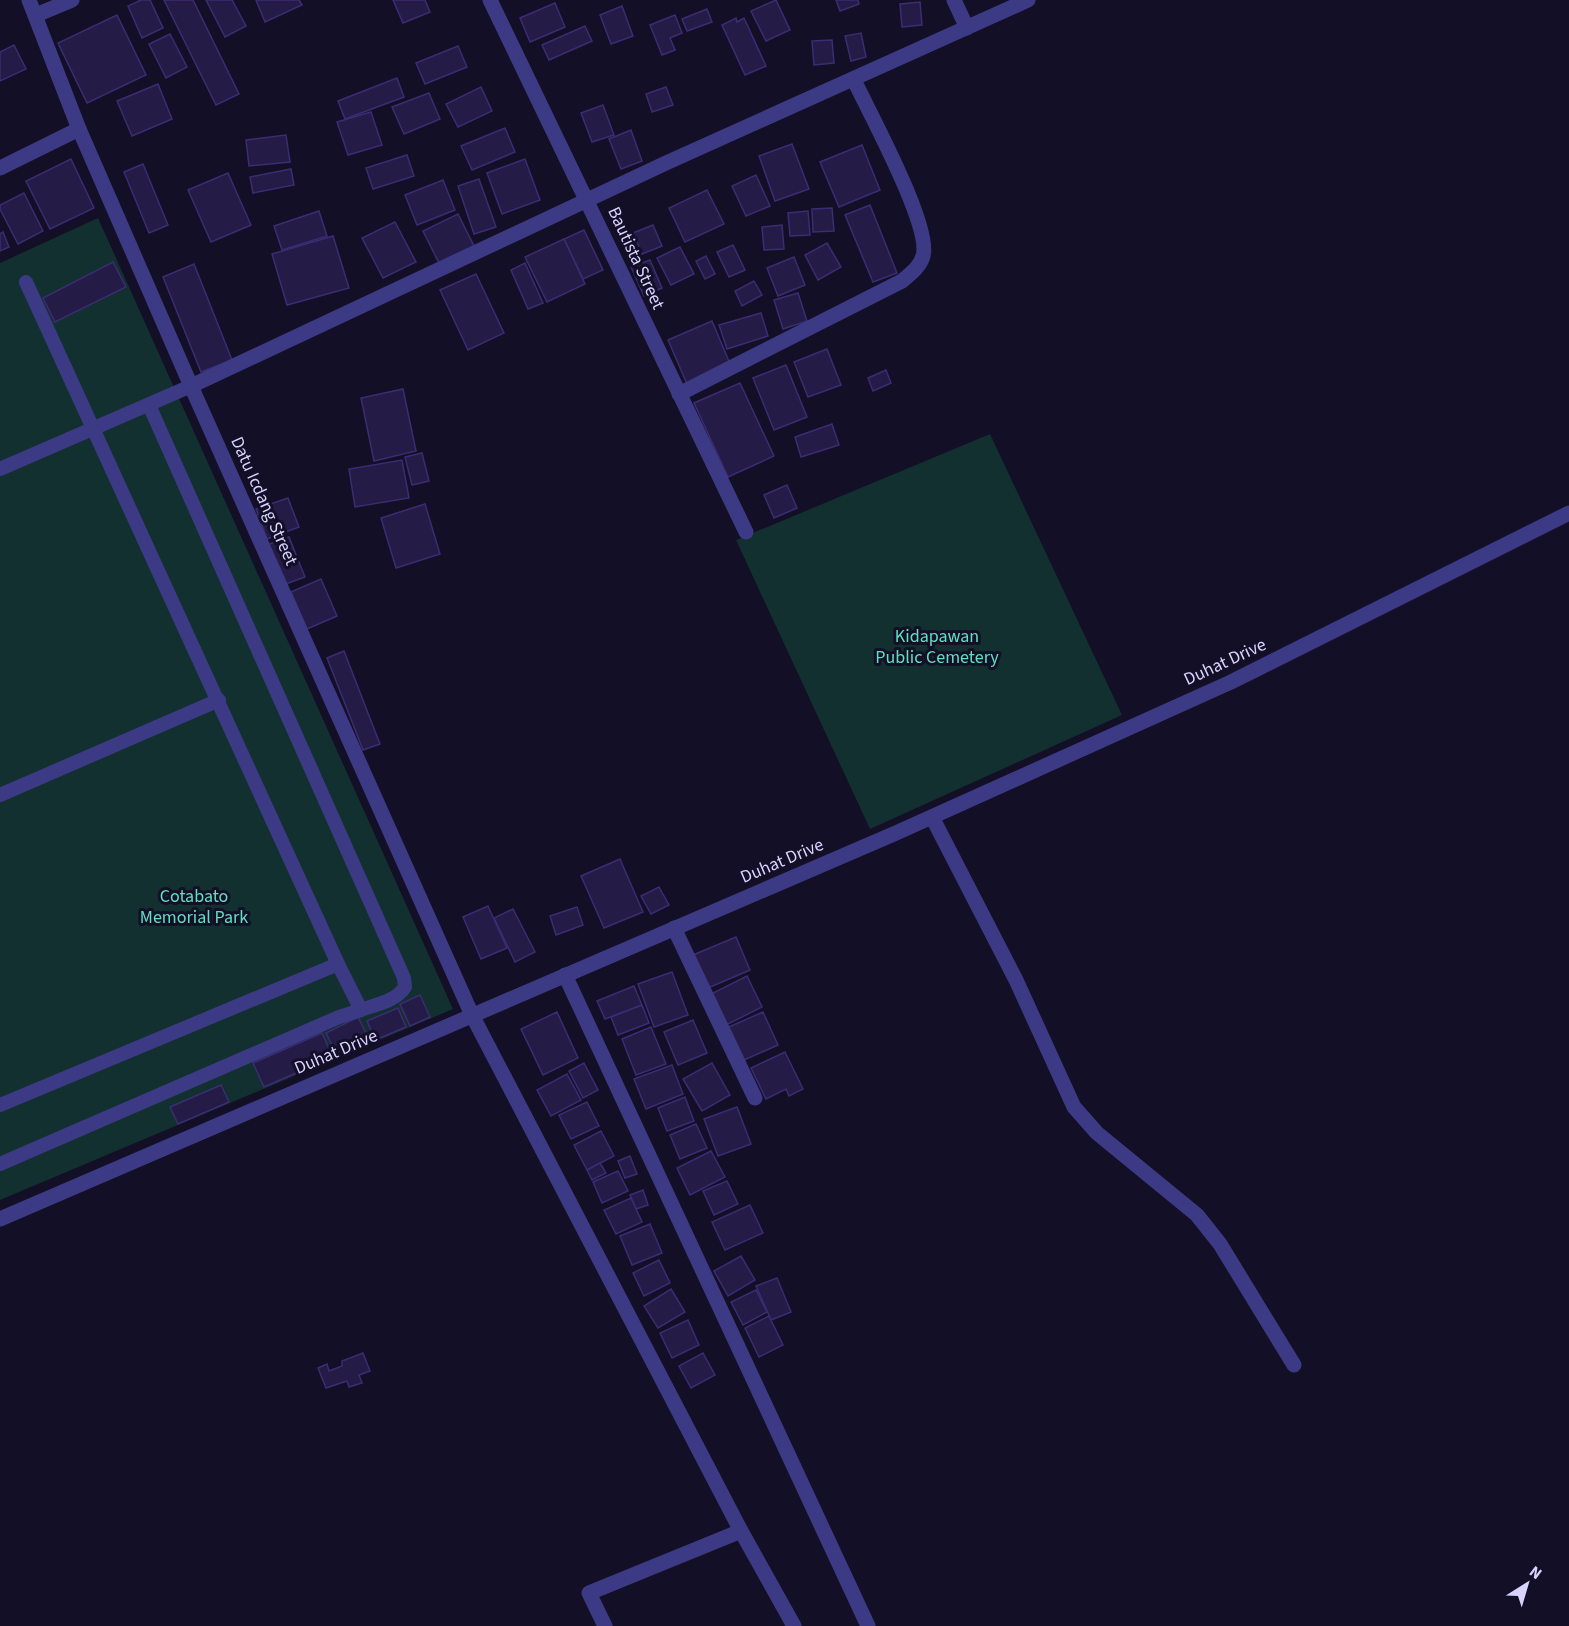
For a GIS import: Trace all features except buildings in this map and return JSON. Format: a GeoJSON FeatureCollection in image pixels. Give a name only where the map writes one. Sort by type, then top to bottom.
{"type":"FeatureCollection","features":[{"type":"Feature","properties":{"kind":"street","name":"Datu Icdang Street"},"geometry":{"type":"LineString","coordinates":[[29,0],[79,129],[191,387],[472,1015],[741,1531],[794,1626]]}},
{"type":"Feature","properties":{"kind":"street"},"geometry":{"type":"LineString","coordinates":[[36,15],[72,0]]}},
{"type":"Feature","properties":{"kind":"street","name":"Bautista Street"},"geometry":{"type":"LineString","coordinates":[[490,0],[746,532]]}},
{"type":"Feature","properties":{"kind":"street"},"geometry":{"type":"LineString","coordinates":[[954,0],[968,28]]}},
{"type":"Feature","properties":{"kind":"street"},"geometry":{"type":"LineString","coordinates":[[191,387],[588,201],[666,162],[854,80],[1028,0]]}},
{"type":"Feature","properties":{"kind":"street"},"geometry":{"type":"LineString","coordinates":[[679,394],[902,281],[917,267],[923,257],[924,247],[915,208],[854,80]]}},
{"type":"Feature","properties":{"kind":"street"},"geometry":{"type":"LineString","coordinates":[[0,168],[79,129]]}},
{"type":"Feature","properties":{"kind":"street","name":"Duhat Drive"},"geometry":{"type":"LineString","coordinates":[[0,1219],[932,817],[1231,682],[1569,513]]}},
{"type":"Feature","properties":{"kind":"street"},"geometry":{"type":"LineString","coordinates":[[932,817],[1016,980],[1074,1107],[1097,1133],[1197,1215],[1220,1244],[1294,1365]]}},
{"type":"Feature","properties":{"kind":"street"},"geometry":{"type":"LineString","coordinates":[[674,928],[755,1098]]}},
{"type":"Feature","properties":{"kind":"street"},"geometry":{"type":"LineString","coordinates":[[565,975],[868,1626]]}},
{"type":"Feature","properties":{"kind":"street"},"geometry":{"type":"LineString","coordinates":[[606,1626],[589,1593],[741,1531]]}},
{"type":"Feature","properties":{"kind":"lane"},"geometry":{"type":"LineString","coordinates":[[26,282],[361,1010]]}},
{"type":"Feature","properties":{"kind":"lane"},"geometry":{"type":"LineString","coordinates":[[0,469],[191,387]]}},
{"type":"Feature","properties":{"kind":"lane"},"geometry":{"type":"LineString","coordinates":[[0,1164],[339,1017],[396,997],[405,987],[404,978],[149,405]]}},
{"type":"Feature","properties":{"kind":"lane"},"geometry":{"type":"LineString","coordinates":[[0,795],[219,700]]}},
{"type":"Feature","properties":{"kind":"lane"},"geometry":{"type":"LineString","coordinates":[[0,1105],[338,964]]}},
{"type":"Feature","properties":{"kind":"green space","name":"Cotabato Memorial Park"},"geometry":{"type":"Polygon","coordinates":[[[98,218],[453,1009],[0,1200],[0,263],[98,218]]]}},
{"type":"Feature","properties":{"kind":"green space","name":"Kidapawan Public Cemetery"},"geometry":{"type":"Polygon","coordinates":[[[990,434],[1122,715],[870,829],[736,540],[990,434]]]}}]}
